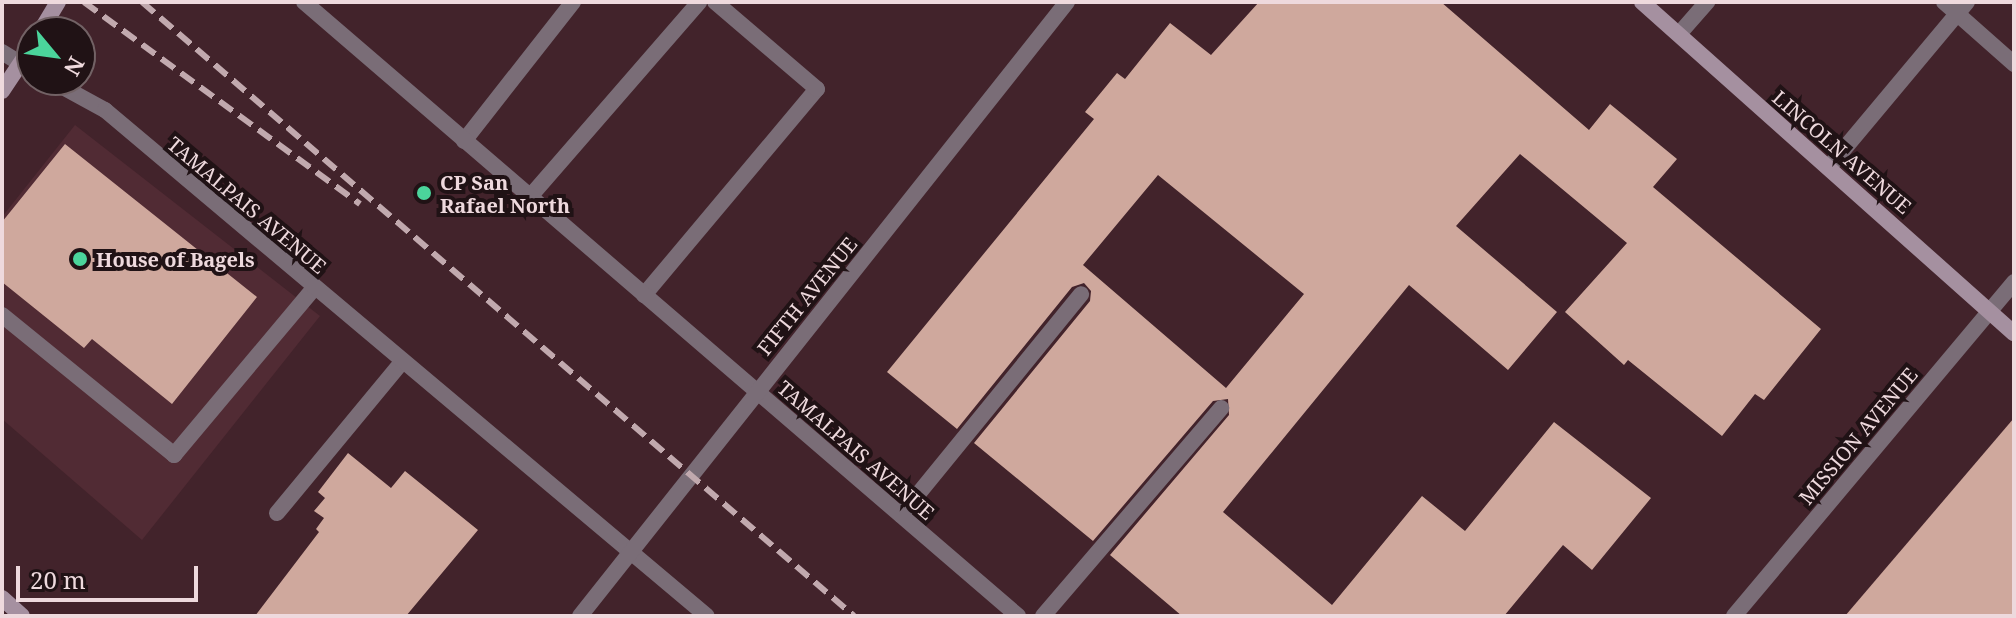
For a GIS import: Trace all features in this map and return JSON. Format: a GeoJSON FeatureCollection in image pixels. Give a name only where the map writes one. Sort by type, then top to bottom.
{"type":"FeatureCollection","features":[{"type":"Feature","properties":{"kind":"main road","name":"LINCOLN AVENUE"},"geometry":{"type":"LineString","coordinates":[[1642,2],[2014,333]]}},
{"type":"Feature","properties":{"kind":"main road"},"geometry":{"type":"LineString","coordinates":[[2,598],[22,616]]}},
{"type":"Feature","properties":{"kind":"street","name":"TAMALPAIS AVENUE"},"geometry":{"type":"LineString","coordinates":[[304,2],[528,199],[1018,616]]}},
{"type":"Feature","properties":{"kind":"street"},"geometry":{"type":"LineString","coordinates":[[464,141],[573,2]]}},
{"type":"Feature","properties":{"kind":"street"},"geometry":{"type":"LineString","coordinates":[[528,199],[699,2]]}},
{"type":"Feature","properties":{"kind":"street"},"geometry":{"type":"LineString","coordinates":[[644,295],[817,89],[715,2]]}},
{"type":"Feature","properties":{"kind":"street","name":"FIFTH AVENUE"},"geometry":{"type":"LineString","coordinates":[[580,616],[1067,2]]}},
{"type":"Feature","properties":{"kind":"street"},"geometry":{"type":"LineString","coordinates":[[1679,34],[1707,2]]}},
{"type":"Feature","properties":{"kind":"street"},"geometry":{"type":"LineString","coordinates":[[1944,2],[1962,8],[2014,64]]}},
{"type":"Feature","properties":{"kind":"street"},"geometry":{"type":"LineString","coordinates":[[1829,167],[1962,8]]}},
{"type":"Feature","properties":{"kind":"street","name":"TAMALPAIS AVENUE"},"geometry":{"type":"LineString","coordinates":[[79,96],[105,110],[707,616]]}},
{"type":"Feature","properties":{"kind":"street","name":"MISSION AVENUE"},"geometry":{"type":"LineString","coordinates":[[1734,616],[2014,282]]}},
{"type":"Feature","properties":{"kind":"street"},"geometry":{"type":"LineString","coordinates":[[2,315],[174,455],[314,288]]}},
{"type":"Feature","properties":{"kind":"street"},"geometry":{"type":"LineString","coordinates":[[901,515],[1081,294]]}},
{"type":"Feature","properties":{"kind":"street"},"geometry":{"type":"LineString","coordinates":[[277,513],[402,362]]}},
{"type":"Feature","properties":{"kind":"street"},"geometry":{"type":"LineString","coordinates":[[1043,616],[1221,408]]}},
{"type":"Feature","properties":{"kind":"shaded area"},"geometry":{"type":"Polygon","coordinates":[[[75,125],[320,316],[142,540],[2,419],[2,217],[75,125]]]}},
{"type":"Feature","properties":{"kind":"building"},"geometry":{"type":"Polygon","coordinates":[[[1259,2],[1441,2],[1589,130],[1610,104],[1677,159],[1653,187],[1821,329],[1764,400],[1755,394],[1722,436],[1628,360],[1624,365],[1565,312],[1627,243],[1520,154],[1456,226],[1557,312],[1508,370],[1409,285],[1223,512],[1332,605],[1422,496],[1465,531],[1554,422],[1651,498],[1592,570],[1563,545],[1504,616],[1182,616],[1110,555],[1229,415],[1228,399],[1213,401],[1093,541],[974,443],[1090,301],[1091,291],[1084,283],[1072,287],[957,429],[887,372],[1094,119],[1085,112],[1117,73],[1125,79],[1170,23],[1211,55],[1259,2]],[[1158,175],[1083,265],[1226,388],[1304,294],[1158,175]]]}},
{"type":"Feature","properties":{"kind":"building"},"geometry":{"type":"Polygon","coordinates":[[[65,144],[257,297],[172,404],[92,339],[84,348],[2,282],[2,222],[65,144]]]}},
{"type":"Feature","properties":{"kind":"building"},"geometry":{"type":"Polygon","coordinates":[[[2014,418],[2014,616],[1845,616],[2014,418]]]}},
{"type":"Feature","properties":{"kind":"building"},"geometry":{"type":"Polygon","coordinates":[[[348,453],[391,488],[405,471],[478,530],[406,616],[255,616],[319,532],[316,529],[324,518],[314,511],[325,498],[318,492],[348,453]]]}},
{"type":"Feature","properties":{"kind":"railway"},"geometry":{"type":"LineString","coordinates":[[84,2],[360,204]]}},
{"type":"Feature","properties":{"kind":"railway"},"geometry":{"type":"LineString","coordinates":[[142,2],[854,616]]}},
{"type":"Feature","properties":{"kind":"place","name":"CP San Rafael North"},"geometry":{"type":"Point","coordinates":[424,193]}},
{"type":"Feature","properties":{"kind":"place","name":"House of Bagels"},"geometry":{"type":"Point","coordinates":[80,259]}}]}
